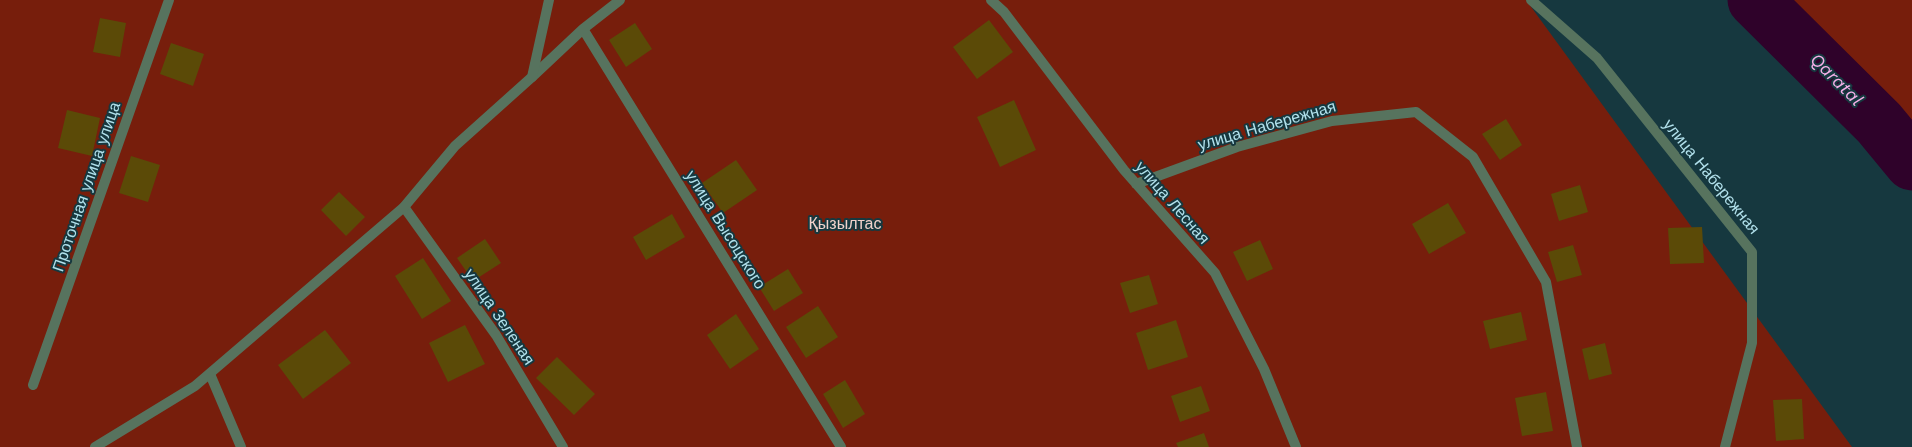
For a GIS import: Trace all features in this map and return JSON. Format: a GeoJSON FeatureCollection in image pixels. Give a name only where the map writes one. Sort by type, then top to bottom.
{"type":"FeatureCollection","features":[{"type":"Feature","properties":{"kind":"street","name":"Проточная улица улица"},"geometry":{"type":"LineString","coordinates":[[33,385],[169,0]]}},
{"type":"Feature","properties":{"kind":"street"},"geometry":{"type":"LineString","coordinates":[[532,76],[549,0]]}},
{"type":"Feature","properties":{"kind":"street"},"geometry":{"type":"LineString","coordinates":[[95,447],[196,386],[404,206],[455,146],[583,29],[620,0]]}},
{"type":"Feature","properties":{"kind":"street","name":"улица Лесная"},"geometry":{"type":"LineString","coordinates":[[991,0],[1004,12],[1136,184],[1215,273],[1264,369],[1296,447]]}},
{"type":"Feature","properties":{"kind":"street","name":"улица Набережная"},"geometry":{"type":"LineString","coordinates":[[1531,0],[1597,58],[1752,252],[1752,343],[1725,447]]}},
{"type":"Feature","properties":{"kind":"street","name":"улица Высоцского"},"geometry":{"type":"LineString","coordinates":[[583,29],[841,447]]}},
{"type":"Feature","properties":{"kind":"street","name":"улица Набережная"},"geometry":{"type":"LineString","coordinates":[[1136,184],[1237,147],[1332,121],[1416,112],[1473,157],[1546,282],[1577,447]]}},
{"type":"Feature","properties":{"kind":"street","name":"улица Зеленая"},"geometry":{"type":"LineString","coordinates":[[404,206],[496,335],[563,447]]}},
{"type":"Feature","properties":{"kind":"street"},"geometry":{"type":"LineString","coordinates":[[210,374],[241,447]]}},
{"type":"Feature","properties":{"kind":"green space","name":"Қызылтас"},"geometry":{"type":"Polygon","coordinates":[[[0,0],[1526,0],[1852,447],[0,447],[0,0]]]}},
{"type":"Feature","properties":{"kind":"green space"},"geometry":{"type":"Polygon","coordinates":[[[1778,0],[1912,0],[1912,133],[1778,0]]]}},
{"type":"Feature","properties":{"kind":"building"},"geometry":{"type":"Polygon","coordinates":[[[100,18],[126,23],[120,57],[93,52],[100,18]]]}},
{"type":"Feature","properties":{"kind":"building"},"geometry":{"type":"Polygon","coordinates":[[[989,20],[1013,52],[977,79],[953,47],[989,20]]]}},
{"type":"Feature","properties":{"kind":"building"},"geometry":{"type":"Polygon","coordinates":[[[635,23],[652,49],[626,67],[609,40],[635,23]]]}},
{"type":"Feature","properties":{"kind":"building"},"geometry":{"type":"Polygon","coordinates":[[[171,43],[204,54],[193,86],[160,74],[171,43]]]}},
{"type":"Feature","properties":{"kind":"building"},"geometry":{"type":"Polygon","coordinates":[[[1014,100],[1036,150],[1000,167],[977,117],[1014,100]]]}},
{"type":"Feature","properties":{"kind":"building"},"geometry":{"type":"Polygon","coordinates":[[[67,110],[100,118],[92,156],[58,148],[67,110]]]}},
{"type":"Feature","properties":{"kind":"building"},"geometry":{"type":"Polygon","coordinates":[[[1506,119],[1522,145],[1500,160],[1482,134],[1506,119]]]}},
{"type":"Feature","properties":{"kind":"building"},"geometry":{"type":"Polygon","coordinates":[[[131,156],[160,165],[148,202],[119,193],[131,156]]]}},
{"type":"Feature","properties":{"kind":"building"},"geometry":{"type":"Polygon","coordinates":[[[736,160],[757,190],[723,213],[702,183],[736,160]]]}},
{"type":"Feature","properties":{"kind":"building"},"geometry":{"type":"Polygon","coordinates":[[[1580,185],[1588,212],[1559,221],[1551,194],[1580,185]]]}},
{"type":"Feature","properties":{"kind":"building"},"geometry":{"type":"Polygon","coordinates":[[[339,192],[365,217],[346,236],[321,210],[339,192]]]}},
{"type":"Feature","properties":{"kind":"building"},"geometry":{"type":"Polygon","coordinates":[[[1448,203],[1466,233],[1429,254],[1412,224],[1448,203]]]}},
{"type":"Feature","properties":{"kind":"building"},"geometry":{"type":"Polygon","coordinates":[[[672,214],[685,237],[646,260],[633,237],[672,214]]]}},
{"type":"Feature","properties":{"kind":"building"},"geometry":{"type":"Polygon","coordinates":[[[1702,227],[1704,263],[1670,264],[1668,228],[1702,227]]]}},
{"type":"Feature","properties":{"kind":"building"},"geometry":{"type":"Polygon","coordinates":[[[485,239],[501,263],[473,281],[457,258],[485,239]]]}},
{"type":"Feature","properties":{"kind":"building"},"geometry":{"type":"Polygon","coordinates":[[[1260,240],[1273,269],[1247,281],[1233,252],[1260,240]]]}},
{"type":"Feature","properties":{"kind":"building"},"geometry":{"type":"Polygon","coordinates":[[[1573,245],[1582,275],[1557,282],[1548,252],[1573,245]]]}},
{"type":"Feature","properties":{"kind":"building"},"geometry":{"type":"Polygon","coordinates":[[[423,258],[451,301],[422,319],[395,276],[423,258]]]}},
{"type":"Feature","properties":{"kind":"building"},"geometry":{"type":"Polygon","coordinates":[[[788,269],[803,293],[774,311],[759,287],[788,269]]]}},
{"type":"Feature","properties":{"kind":"building"},"geometry":{"type":"Polygon","coordinates":[[[1149,275],[1158,304],[1130,313],[1120,283],[1149,275]]]}},
{"type":"Feature","properties":{"kind":"building"},"geometry":{"type":"Polygon","coordinates":[[[818,306],[838,337],[806,358],[786,327],[818,306]]]}},
{"type":"Feature","properties":{"kind":"building"},"geometry":{"type":"Polygon","coordinates":[[[1521,312],[1527,340],[1490,349],[1483,321],[1521,312]]]}},
{"type":"Feature","properties":{"kind":"building"},"geometry":{"type":"Polygon","coordinates":[[[736,314],[759,349],[730,369],[707,335],[736,314]]]}},
{"type":"Feature","properties":{"kind":"building"},"geometry":{"type":"Polygon","coordinates":[[[1176,320],[1188,357],[1148,370],[1136,333],[1176,320]]]}},
{"type":"Feature","properties":{"kind":"building"},"geometry":{"type":"Polygon","coordinates":[[[465,325],[485,364],[448,382],[429,343],[465,325]]]}},
{"type":"Feature","properties":{"kind":"building"},"geometry":{"type":"Polygon","coordinates":[[[325,330],[351,363],[303,399],[278,365],[325,330]]]}},
{"type":"Feature","properties":{"kind":"building"},"geometry":{"type":"Polygon","coordinates":[[[1605,343],[1612,374],[1589,380],[1582,349],[1605,343]]]}},
{"type":"Feature","properties":{"kind":"building"},"geometry":{"type":"Polygon","coordinates":[[[557,357],[595,394],[574,415],[536,378],[557,357]]]}},
{"type":"Feature","properties":{"kind":"building"},"geometry":{"type":"Polygon","coordinates":[[[845,380],[865,414],[843,428],[823,394],[845,380]]]}},
{"type":"Feature","properties":{"kind":"building"},"geometry":{"type":"Polygon","coordinates":[[[1201,386],[1210,411],[1180,422],[1171,396],[1201,386]]]}},
{"type":"Feature","properties":{"kind":"building"},"geometry":{"type":"Polygon","coordinates":[[[1546,392],[1553,431],[1522,436],[1515,398],[1546,392]]]}},
{"type":"Feature","properties":{"kind":"building"},"geometry":{"type":"Polygon","coordinates":[[[1802,399],[1804,439],[1776,441],[1773,400],[1802,399]]]}},
{"type":"Feature","properties":{"kind":"building"},"geometry":{"type":"Polygon","coordinates":[[[1204,433],[1209,447],[1178,447],[1176,443],[1204,433]]]}},
{"type":"Feature","properties":{"kind":"waterway","name":"Qaratal"},"geometry":{"type":"LineString","coordinates":[[1755,0],[1879,123],[1912,163]]}}]}
